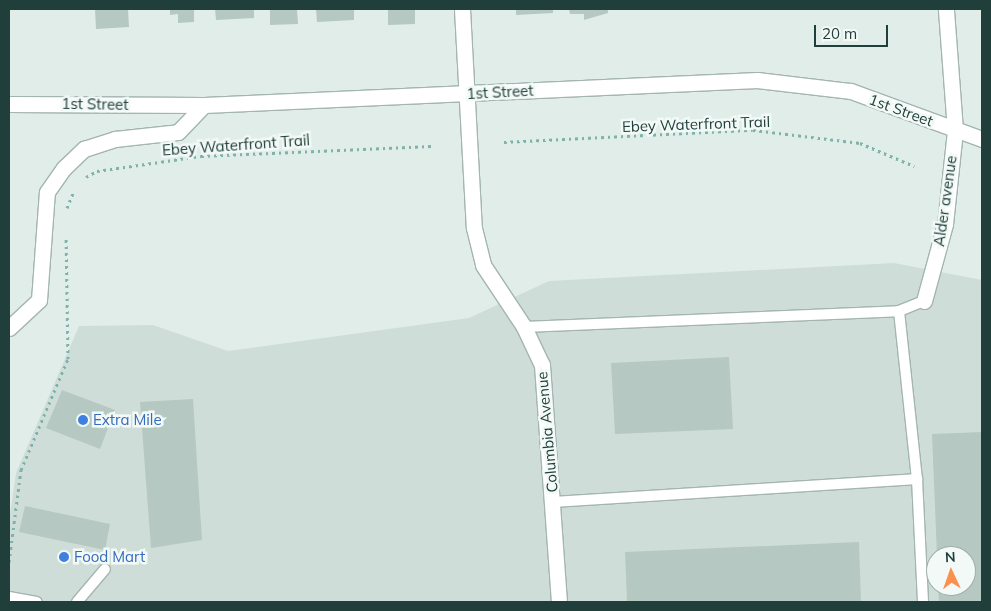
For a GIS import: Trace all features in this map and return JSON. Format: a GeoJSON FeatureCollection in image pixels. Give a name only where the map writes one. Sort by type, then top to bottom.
{"type":"FeatureCollection","features":[{"type":"Feature","properties":{"kind":"street","name":"Columbia Avenue"},"geometry":{"type":"LineString","coordinates":[[462,9],[474,228],[484,265],[524,327],[542,365],[554,502],[559,602]]}},
{"type":"Feature","properties":{"kind":"street"},"geometry":{"type":"LineString","coordinates":[[946,9],[955,130]]}},
{"type":"Feature","properties":{"kind":"street","name":"1st Street"},"geometry":{"type":"LineString","coordinates":[[9,104],[204,105],[757,80],[851,91],[982,139]]}},
{"type":"Feature","properties":{"kind":"street"},"geometry":{"type":"LineString","coordinates":[[9,328],[39,300],[47,192],[64,168],[84,149],[115,139],[178,132],[204,105]]}},
{"type":"Feature","properties":{"kind":"street","name":"Alder avenue"},"geometry":{"type":"LineString","coordinates":[[924,301],[945,224],[955,130]]}},
{"type":"Feature","properties":{"kind":"lane"},"geometry":{"type":"LineString","coordinates":[[524,327],[899,311],[924,301]]}},
{"type":"Feature","properties":{"kind":"lane"},"geometry":{"type":"LineString","coordinates":[[899,311],[917,479],[922,602]]}},
{"type":"Feature","properties":{"kind":"lane"},"geometry":{"type":"LineString","coordinates":[[554,502],[917,479]]}},
{"type":"Feature","properties":{"kind":"lane"},"geometry":{"type":"LineString","coordinates":[[78,602],[105,569]]}},
{"type":"Feature","properties":{"kind":"lane"},"geometry":{"type":"LineString","coordinates":[[9,597],[37,602]]}},
{"type":"Feature","properties":{"kind":"path","name":"Ebey Waterfront Trail"},"geometry":{"type":"LineString","coordinates":[[504,142],[753,130],[860,143],[914,166]]}},
{"type":"Feature","properties":{"kind":"path","name":"Ebey Waterfront Trail"},"geometry":{"type":"LineString","coordinates":[[78,182],[97,171],[201,156],[432,146]]}},
{"type":"Feature","properties":{"kind":"path"},"geometry":{"type":"LineString","coordinates":[[65,211],[75,189]]}},
{"type":"Feature","properties":{"kind":"path"},"geometry":{"type":"LineString","coordinates":[[9,562],[21,470],[68,359],[66,231]]}},
{"type":"Feature","properties":{"kind":"shaded area"},"geometry":{"type":"Polygon","coordinates":[[[894,263],[982,280],[982,602],[9,602],[9,520],[16,473],[79,326],[153,325],[228,351],[469,318],[549,281],[894,263]]]}},
{"type":"Feature","properties":{"kind":"building"},"geometry":{"type":"Polygon","coordinates":[[[95,9],[128,9],[129,27],[96,29],[95,9]]]}},
{"type":"Feature","properties":{"kind":"building"},"geometry":{"type":"Polygon","coordinates":[[[170,9],[194,9],[194,22],[178,23],[178,14],[170,15],[170,9]]]}},
{"type":"Feature","properties":{"kind":"building"},"geometry":{"type":"Polygon","coordinates":[[[215,9],[254,9],[254,18],[216,20],[215,9]]]}},
{"type":"Feature","properties":{"kind":"building"},"geometry":{"type":"Polygon","coordinates":[[[270,9],[297,9],[298,24],[270,25],[270,9]]]}},
{"type":"Feature","properties":{"kind":"building"},"geometry":{"type":"Polygon","coordinates":[[[316,9],[354,9],[354,20],[317,22],[316,9]]]}},
{"type":"Feature","properties":{"kind":"building"},"geometry":{"type":"Polygon","coordinates":[[[388,9],[415,9],[415,24],[388,25],[388,9]]]}},
{"type":"Feature","properties":{"kind":"building"},"geometry":{"type":"Polygon","coordinates":[[[516,9],[553,9],[553,13],[516,15],[516,9]]]}},
{"type":"Feature","properties":{"kind":"building"},"geometry":{"type":"Polygon","coordinates":[[[569,9],[608,9],[608,13],[584,20],[584,14],[570,14],[569,9]]]}},
{"type":"Feature","properties":{"kind":"building"},"geometry":{"type":"Polygon","coordinates":[[[729,357],[733,429],[615,434],[611,363],[729,357]]]}},
{"type":"Feature","properties":{"kind":"building"},"geometry":{"type":"Polygon","coordinates":[[[62,390],[115,410],[100,449],[46,428],[62,390]]]}},
{"type":"Feature","properties":{"kind":"building"},"geometry":{"type":"Polygon","coordinates":[[[193,399],[202,540],[151,548],[140,402],[193,399]]]}},
{"type":"Feature","properties":{"kind":"building"},"geometry":{"type":"Polygon","coordinates":[[[982,432],[982,602],[939,602],[939,596],[976,596],[976,546],[937,546],[932,434],[982,432]]]}},
{"type":"Feature","properties":{"kind":"building"},"geometry":{"type":"Polygon","coordinates":[[[25,506],[110,524],[105,550],[19,532],[25,506]]]}},
{"type":"Feature","properties":{"kind":"building"},"geometry":{"type":"Polygon","coordinates":[[[859,542],[861,602],[627,602],[625,552],[859,542]]]}},
{"type":"Feature","properties":{"kind":"place","name":"Extra Mile"},"geometry":{"type":"Point","coordinates":[83,420]}},
{"type":"Feature","properties":{"kind":"place","name":"Food Mart"},"geometry":{"type":"Point","coordinates":[64,557]}}]}
